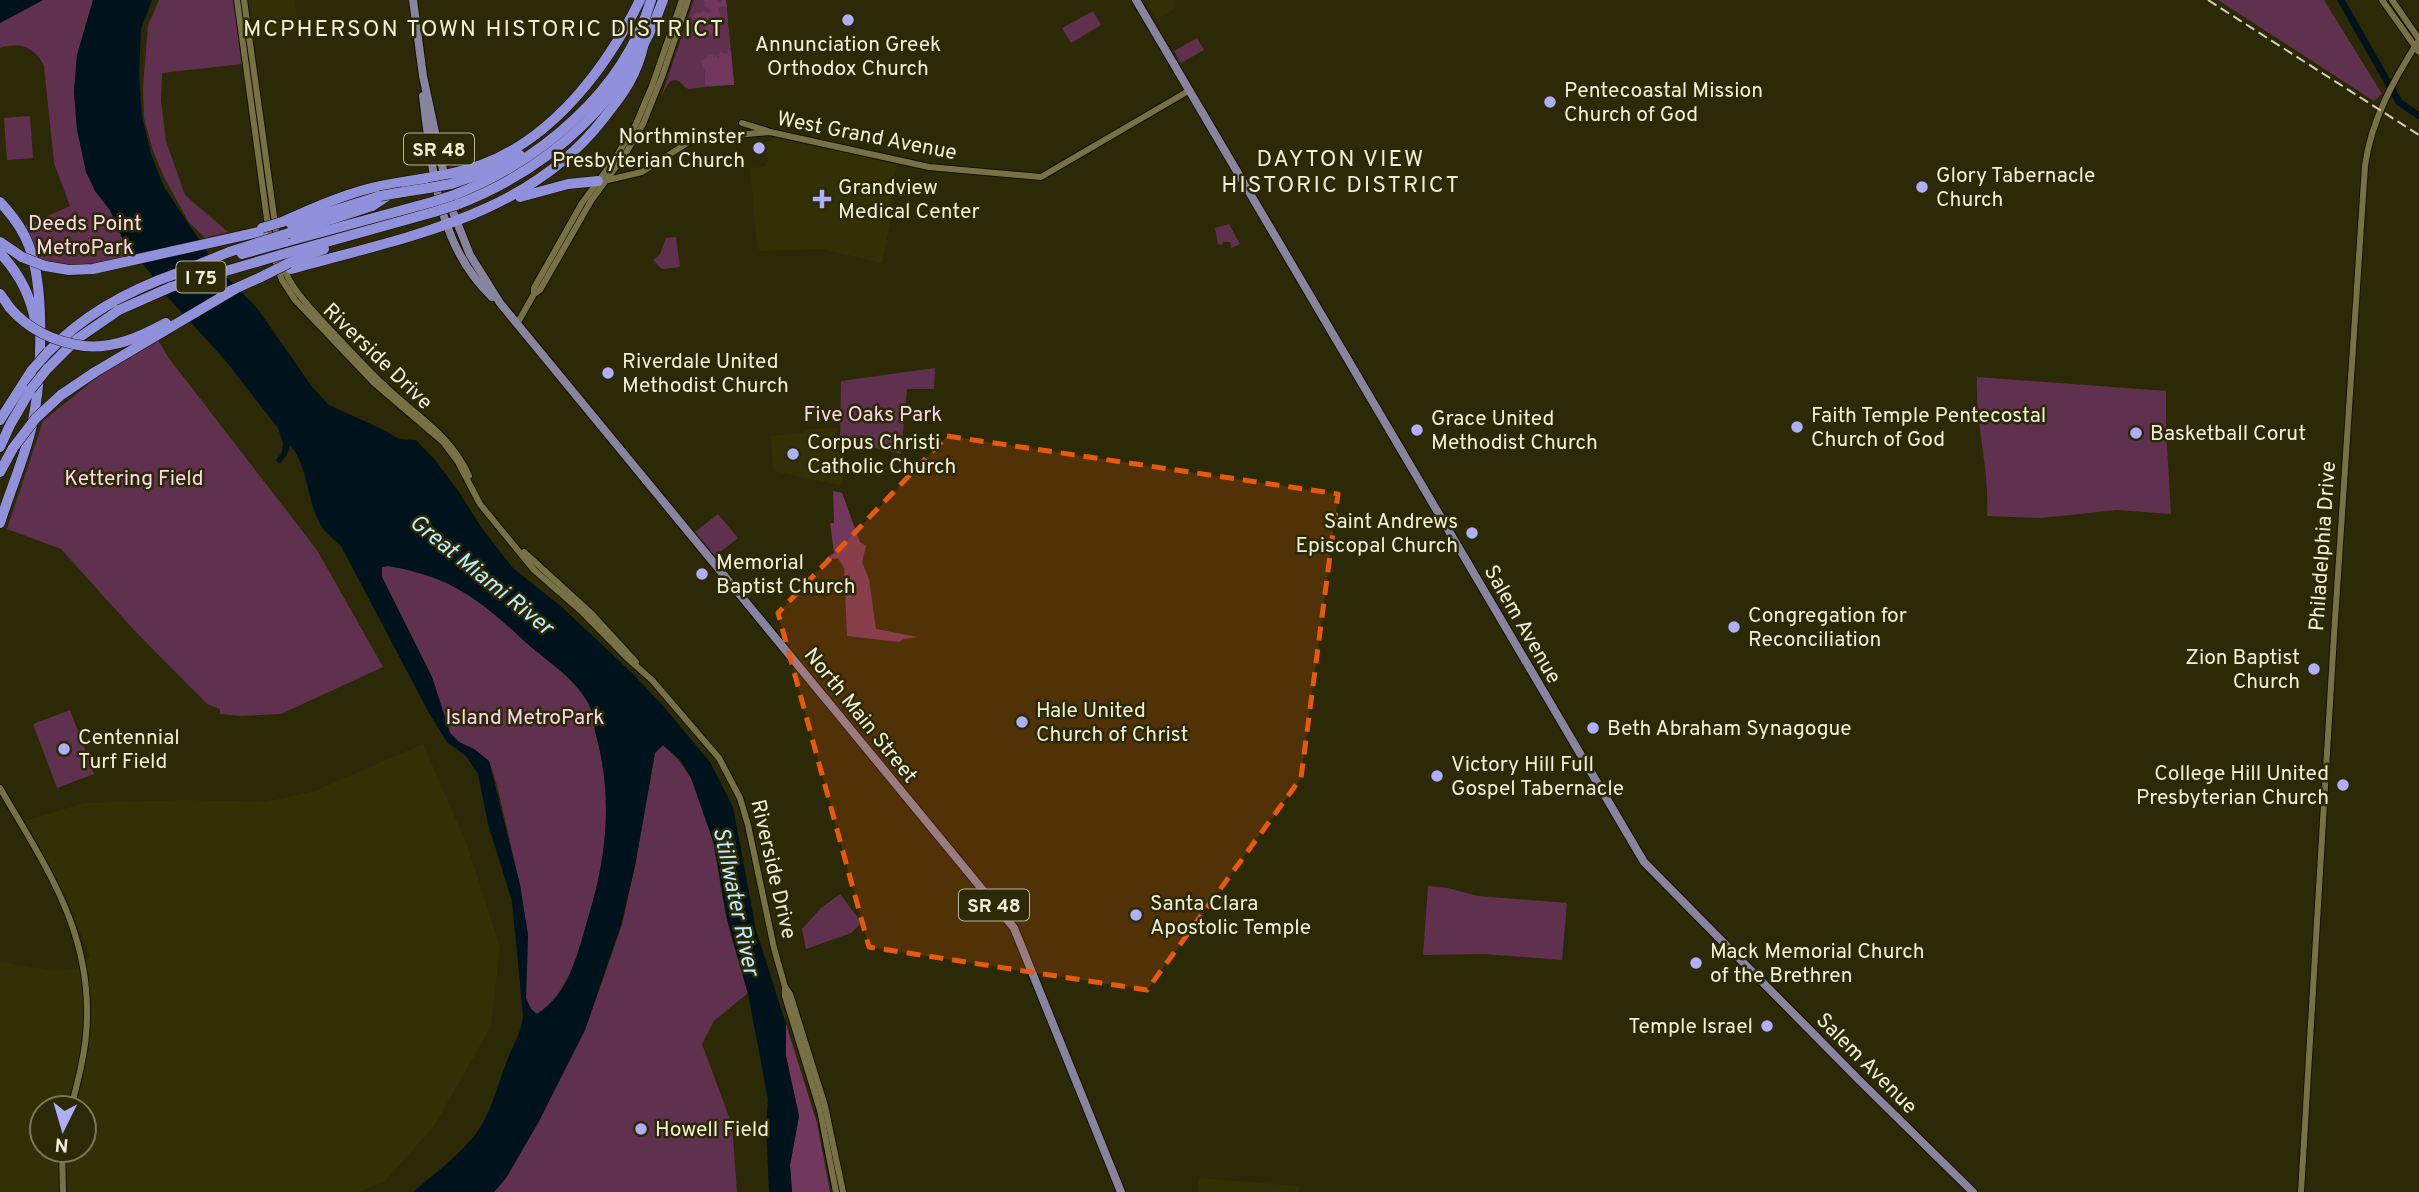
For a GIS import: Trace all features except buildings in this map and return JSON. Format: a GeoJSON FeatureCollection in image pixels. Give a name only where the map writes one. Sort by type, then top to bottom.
{"type":"FeatureCollection","features":[{"type":"Feature","properties":{"kind":"highway"},"geometry":{"type":"LineString","coordinates":[[284,231],[348,195],[411,181],[448,187],[498,157],[548,122],[578,95],[602,64],[640,0]]}},
{"type":"Feature","properties":{"kind":"highway"},"geometry":{"type":"LineString","coordinates":[[284,231],[380,196],[448,187],[489,171],[534,146],[546,144],[573,121],[605,86],[625,56],[651,0]]}},
{"type":"Feature","properties":{"kind":"highway","name":"I 75"},"geometry":{"type":"LineString","coordinates":[[0,420],[44,350],[86,318],[170,287],[289,262],[433,207],[448,187],[491,190],[519,175],[566,141],[602,105],[644,43],[663,0]]}},
{"type":"Feature","properties":{"kind":"highway"},"geometry":{"type":"LineString","coordinates":[[0,472],[13,448],[36,418],[61,395],[141,341],[234,289],[289,262],[446,226],[502,201],[548,173],[593,132],[636,73],[644,43]]}},
{"type":"Feature","properties":{"kind":"highway"},"geometry":{"type":"LineString","coordinates":[[0,242],[22,257],[45,266],[93,270],[262,229],[284,231],[372,206],[411,181]]}},
{"type":"Feature","properties":{"kind":"highway"},"geometry":{"type":"LineString","coordinates":[[502,201],[558,186],[603,181]]}},
{"type":"Feature","properties":{"kind":"highway"},"geometry":{"type":"LineString","coordinates":[[0,202],[20,228],[33,256],[44,350],[29,437],[0,523]]}},
{"type":"Feature","properties":{"kind":"highway","name":"I 75"},"geometry":{"type":"LineString","coordinates":[[0,447],[9,425],[47,369],[115,306],[149,283],[284,231],[433,207]]}},
{"type":"Feature","properties":{"kind":"highway"},"geometry":{"type":"LineString","coordinates":[[0,253],[19,275],[28,294],[44,350]]}},
{"type":"Feature","properties":{"kind":"highway"},"geometry":{"type":"LineString","coordinates":[[0,294],[26,323],[65,343],[84,346],[141,341]]}},
{"type":"Feature","properties":{"kind":"main road","name":"Riverside Drive"},"geometry":{"type":"LineString","coordinates":[[237,0],[270,242],[274,263],[287,289],[374,383],[443,442],[458,462],[480,504],[534,570],[581,611],[626,657],[639,666]]}},
{"type":"Feature","properties":{"kind":"main road","name":"Riverside Drive"},"geometry":{"type":"LineString","coordinates":[[244,0],[278,243],[282,264],[292,286],[387,388],[442,434],[457,452],[483,501],[523,551],[599,620],[633,656],[711,748],[740,798],[785,996],[820,1110],[836,1192]]}},
{"type":"Feature","properties":{"kind":"main road","name":"North Main Street"},"geometry":{"type":"LineString","coordinates":[[414,0],[424,100],[456,222],[470,255],[500,303],[1014,928],[1121,1192]]}},
{"type":"Feature","properties":{"kind":"main road"},"geometry":{"type":"LineString","coordinates":[[603,181],[644,106],[682,0]]}},
{"type":"Feature","properties":{"kind":"main road"},"geometry":{"type":"LineString","coordinates":[[517,324],[548,261],[582,203],[621,161],[653,103],[688,0]]}},
{"type":"Feature","properties":{"kind":"main road","name":"Salem Avenue"},"geometry":{"type":"LineString","coordinates":[[1136,0],[1644,862],[1864,1086],[1973,1192]]}},
{"type":"Feature","properties":{"kind":"main road"},"geometry":{"type":"LineString","coordinates":[[2382,0],[2417,50]]}},
{"type":"Feature","properties":{"kind":"main road"},"geometry":{"type":"LineString","coordinates":[[2392,0],[2419,40]]}},
{"type":"Feature","properties":{"kind":"main road","name":"Philadelphia Drive"},"geometry":{"type":"LineString","coordinates":[[2301,1192],[2330,692],[2365,166],[2370,137],[2386,98],[2406,63],[2417,50],[2419,40]]}},
{"type":"Feature","properties":{"kind":"main road","name":"West Grand Avenue"},"geometry":{"type":"LineString","coordinates":[[603,181],[635,175],[654,166],[678,148],[695,141],[777,133],[929,167],[1041,177],[1190,90]]}},
{"type":"Feature","properties":{"kind":"main road"},"geometry":{"type":"LineString","coordinates":[[742,123],[777,133]]}},
{"type":"Feature","properties":{"kind":"main road"},"geometry":{"type":"LineString","coordinates":[[621,161],[623,171],[635,175]]}},
{"type":"Feature","properties":{"kind":"main road","name":"North Main Street"},"geometry":{"type":"LineString","coordinates":[[448,187],[440,207],[446,226],[465,265],[483,288],[500,303]]}},
{"type":"Feature","properties":{"kind":"main road"},"geometry":{"type":"LineString","coordinates":[[0,788],[62,898],[80,947],[87,1024],[82,1064],[74,1094]]}},
{"type":"Feature","properties":{"kind":"main road","name":"Riverside Drive"},"geometry":{"type":"LineString","coordinates":[[785,987],[790,994],[825,1106],[843,1192]]}},
{"type":"Feature","properties":{"kind":"main road"},"geometry":{"type":"LineString","coordinates":[[62,1164],[63,1192]]}},
{"type":"Feature","properties":{"kind":"highlighted area"},"geometry":{"type":"Polygon","coordinates":[[[947,436],[1338,494],[1301,778],[1147,990],[869,947],[778,613],[947,436]]]}},
{"type":"Feature","properties":{"kind":"shaded area"},"geometry":{"type":"Polygon","coordinates":[[[249,0],[295,0],[298,31],[255,36],[249,0]]]}},
{"type":"Feature","properties":{"kind":"shaded area"},"geometry":{"type":"Polygon","coordinates":[[[703,0],[716,0],[721,4],[722,0],[726,0],[727,7],[719,8],[721,20],[713,27],[717,25],[710,36],[705,32],[705,20],[700,16],[693,18],[696,12],[711,12],[711,9],[704,7],[703,0]]]}},
{"type":"Feature","properties":{"kind":"shaded area"},"geometry":{"type":"Polygon","coordinates":[[[1146,0],[1175,0],[1177,7],[1157,19],[1146,0]]]}},
{"type":"Feature","properties":{"kind":"shaded area"},"geometry":{"type":"Polygon","coordinates":[[[729,51],[734,85],[705,86],[705,71],[701,62],[709,54],[714,58],[716,55],[719,59],[720,52],[726,54],[729,51]]]}},
{"type":"Feature","properties":{"kind":"shaded area","name":"Grandview Medical Center"},"geometry":{"type":"Polygon","coordinates":[[[778,137],[897,164],[891,192],[892,214],[882,263],[822,249],[761,251],[757,247],[750,168],[764,167],[768,161],[766,142],[778,137]]]}},
{"type":"Feature","properties":{"kind":"shaded area"},"geometry":{"type":"Polygon","coordinates":[[[837,428],[838,440],[844,447],[843,479],[840,485],[773,471],[771,436],[803,433],[804,429],[837,428]]]}},
{"type":"Feature","properties":{"kind":"shaded area"},"geometry":{"type":"Polygon","coordinates":[[[833,491],[842,493],[860,542],[866,546],[862,562],[869,579],[876,629],[918,637],[899,642],[847,636],[844,568],[838,558],[826,558],[834,553],[830,523],[834,523],[833,491]]]}},
{"type":"Feature","properties":{"kind":"shaded area"},"geometry":{"type":"Polygon","coordinates":[[[423,744],[467,845],[500,947],[491,1026],[434,1126],[385,1181],[359,1192],[0,1192],[0,962],[56,971],[79,968],[90,956],[67,899],[25,821],[84,803],[186,800],[266,802],[315,791],[423,744]]]}},
{"type":"Feature","properties":{"kind":"shaded area"},"geometry":{"type":"Polygon","coordinates":[[[786,1024],[817,1123],[830,1192],[792,1192],[790,1165],[799,1116],[786,1056],[786,1024]]]}},
{"type":"Feature","properties":{"kind":"shaded area"},"geometry":{"type":"Polygon","coordinates":[[[1199,1178],[1299,1186],[1298,1192],[1198,1192],[1199,1178]]]}},
{"type":"Feature","properties":{"kind":"green space","name":"Deeds Point MetroPark"},"geometry":{"type":"Polygon","coordinates":[[[43,0],[93,0],[77,55],[74,92],[77,130],[95,191],[110,210],[124,242],[138,260],[75,270],[33,262],[20,228],[70,206],[54,163],[44,66],[31,50],[20,46],[0,48],[0,23],[43,0]]]}},
{"type":"Feature","properties":{"kind":"green space"},"geometry":{"type":"Polygon","coordinates":[[[159,0],[235,0],[242,64],[162,73],[161,101],[166,141],[185,195],[228,232],[205,238],[188,221],[164,177],[144,118],[143,87],[148,26],[159,0]]]}},
{"type":"Feature","properties":{"kind":"green space"},"geometry":{"type":"Polygon","coordinates":[[[694,0],[726,0],[734,84],[689,89],[673,80],[661,97],[694,0]]]}},
{"type":"Feature","properties":{"kind":"green space"},"geometry":{"type":"Polygon","coordinates":[[[2218,0],[2324,0],[2382,94],[2374,101],[2218,0]]]}},
{"type":"Feature","properties":{"kind":"green space"},"geometry":{"type":"Polygon","coordinates":[[[1093,11],[1101,25],[1071,43],[1062,28],[1093,11]]]}},
{"type":"Feature","properties":{"kind":"green space"},"geometry":{"type":"Polygon","coordinates":[[[1197,38],[1204,50],[1181,63],[1174,51],[1197,38]]]}},
{"type":"Feature","properties":{"kind":"green space"},"geometry":{"type":"Polygon","coordinates":[[[30,116],[33,158],[7,160],[4,118],[30,116]]]}},
{"type":"Feature","properties":{"kind":"green space"},"geometry":{"type":"Polygon","coordinates":[[[1229,224],[1240,244],[1231,248],[1230,242],[1218,244],[1215,228],[1229,224]]]}},
{"type":"Feature","properties":{"kind":"green space"},"geometry":{"type":"Polygon","coordinates":[[[676,237],[680,267],[662,269],[653,260],[660,254],[666,238],[676,237]]]}},
{"type":"Feature","properties":{"kind":"green space","name":"Kettering Field"},"geometry":{"type":"Polygon","coordinates":[[[153,332],[168,357],[317,550],[383,667],[281,714],[220,714],[220,709],[207,704],[134,630],[61,549],[7,529],[43,421],[153,332]]]}},
{"type":"Feature","properties":{"kind":"green space","name":"Five Oaks Park"},"geometry":{"type":"Polygon","coordinates":[[[935,368],[934,389],[907,389],[901,454],[864,445],[840,446],[841,381],[935,368]]]}},
{"type":"Feature","properties":{"kind":"green space"},"geometry":{"type":"Polygon","coordinates":[[[1977,377],[2166,391],[2171,514],[2117,510],[2041,518],[1987,516],[1977,377]]]}},
{"type":"Feature","properties":{"kind":"green space"},"geometry":{"type":"Polygon","coordinates":[[[718,514],[738,538],[715,556],[695,532],[718,514]]]}},
{"type":"Feature","properties":{"kind":"green space","name":"Island MetroPark"},"geometry":{"type":"Polygon","coordinates":[[[388,566],[428,576],[461,590],[490,611],[567,677],[583,695],[590,708],[605,782],[606,827],[600,873],[571,972],[557,995],[537,1014],[531,1009],[526,998],[528,935],[520,885],[497,785],[489,761],[450,733],[432,677],[382,577],[382,567],[388,566]]]}},
{"type":"Feature","properties":{"kind":"green space","name":"Centennial Turf Field"},"geometry":{"type":"Polygon","coordinates":[[[70,710],[94,774],[57,788],[33,724],[70,710]]]}},
{"type":"Feature","properties":{"kind":"green space"},"geometry":{"type":"Polygon","coordinates":[[[663,745],[680,762],[702,803],[727,920],[748,993],[714,1021],[702,1044],[732,1125],[737,1192],[494,1192],[506,1178],[538,1123],[585,1030],[622,925],[655,753],[663,745]]]}},
{"type":"Feature","properties":{"kind":"green space"},"geometry":{"type":"Polygon","coordinates":[[[1428,886],[1478,896],[1567,903],[1562,960],[1484,954],[1423,955],[1428,886]]]}},
{"type":"Feature","properties":{"kind":"green space"},"geometry":{"type":"Polygon","coordinates":[[[840,894],[862,923],[851,933],[806,949],[802,929],[821,908],[840,894]]]}},
{"type":"Feature","properties":{"kind":"water"},"geometry":{"type":"Polygon","coordinates":[[[0,0],[43,0],[0,23],[0,0]]]}},
{"type":"Feature","properties":{"kind":"water"},"geometry":{"type":"Polygon","coordinates":[[[93,0],[152,0],[141,29],[139,77],[142,116],[151,154],[164,187],[218,268],[257,308],[313,388],[329,405],[399,439],[416,440],[435,460],[513,568],[563,608],[632,673],[710,762],[733,807],[756,930],[786,1024],[786,1056],[799,1116],[790,1165],[792,1192],[769,1192],[766,1127],[768,1099],[748,994],[727,919],[714,844],[691,778],[681,761],[663,745],[655,753],[635,866],[621,925],[585,1030],[538,1123],[506,1178],[494,1192],[413,1192],[460,1151],[480,1128],[519,1033],[523,1015],[512,901],[488,824],[478,774],[466,756],[447,742],[341,546],[318,520],[296,454],[290,445],[287,455],[279,464],[276,460],[282,452],[283,443],[278,428],[225,360],[164,293],[124,242],[110,210],[95,191],[86,172],[77,130],[74,92],[77,55],[93,0]],[[382,567],[382,577],[432,677],[450,733],[489,761],[520,885],[528,935],[526,998],[531,1009],[537,1014],[557,995],[571,972],[600,873],[606,827],[605,782],[592,711],[583,694],[567,676],[490,611],[461,590],[409,570],[382,567]]]}},
{"type":"Feature","properties":{"kind":"waterway"},"geometry":{"type":"LineString","coordinates":[[2341,0],[2399,102],[2419,116]]}},
{"type":"Feature","properties":{"kind":"railway"},"geometry":{"type":"LineString","coordinates":[[2208,0],[2419,135]]}},
{"type":"Feature","properties":{"kind":"place","name":"Annunciation Greek Orthodox Church"},"geometry":{"type":"Point","coordinates":[848,20]}},
{"type":"Feature","properties":{"kind":"place","name":"Pentecoastal Mission Church of God"},"geometry":{"type":"Point","coordinates":[1550,102]}},
{"type":"Feature","properties":{"kind":"place","name":"Northminster Presbyterian Church"},"geometry":{"type":"Point","coordinates":[759,148]}},
{"type":"Feature","properties":{"kind":"place","name":"Glory Tabernacle Church"},"geometry":{"type":"Point","coordinates":[1922,187]}},
{"type":"Feature","properties":{"kind":"place","name":"Grandview Medical Center"},"geometry":{"type":"Point","coordinates":[822,199]}},
{"type":"Feature","properties":{"kind":"place","name":"Riverdale United Methodist Church"},"geometry":{"type":"Point","coordinates":[608,373]}},
{"type":"Feature","properties":{"kind":"place","name":"Faith Temple Pentecostal Church of God"},"geometry":{"type":"Point","coordinates":[1797,427]}},
{"type":"Feature","properties":{"kind":"place","name":"Grace United Methodist Church"},"geometry":{"type":"Point","coordinates":[1417,430]}},
{"type":"Feature","properties":{"kind":"place","name":"Basketball Corut"},"geometry":{"type":"Point","coordinates":[2136,433]}},
{"type":"Feature","properties":{"kind":"place","name":"Corpus Christi Catholic Church"},"geometry":{"type":"Point","coordinates":[793,454]}},
{"type":"Feature","properties":{"kind":"place","name":"Saint Andrews Episcopal Church"},"geometry":{"type":"Point","coordinates":[1472,533]}},
{"type":"Feature","properties":{"kind":"place","name":"Memorial Baptist Church"},"geometry":{"type":"Point","coordinates":[702,574]}},
{"type":"Feature","properties":{"kind":"place","name":"Congregation for Reconciliation"},"geometry":{"type":"Point","coordinates":[1734,627]}},
{"type":"Feature","properties":{"kind":"place","name":"Zion Baptist Church"},"geometry":{"type":"Point","coordinates":[2314,669]}},
{"type":"Feature","properties":{"kind":"place","name":"Hale United Church of Christ"},"geometry":{"type":"Point","coordinates":[1022,722]}},
{"type":"Feature","properties":{"kind":"place","name":"Beth Abraham Synagogue"},"geometry":{"type":"Point","coordinates":[1593,728]}},
{"type":"Feature","properties":{"kind":"place","name":"Centennial Turf Field"},"geometry":{"type":"Point","coordinates":[64,749]}},
{"type":"Feature","properties":{"kind":"place","name":"Victory Hill Full Gospel Tabernacle"},"geometry":{"type":"Point","coordinates":[1437,776]}},
{"type":"Feature","properties":{"kind":"place","name":"College Hill United Presbyterian Church"},"geometry":{"type":"Point","coordinates":[2343,785]}},
{"type":"Feature","properties":{"kind":"place","name":"Santa Clara Apostolic Temple"},"geometry":{"type":"Point","coordinates":[1136,915]}},
{"type":"Feature","properties":{"kind":"place","name":"Mack Memorial Church of the Brethren"},"geometry":{"type":"Point","coordinates":[1696,963]}},
{"type":"Feature","properties":{"kind":"place","name":"Temple Israel"},"geometry":{"type":"Point","coordinates":[1767,1026]}},
{"type":"Feature","properties":{"kind":"place","name":"Howell Field"},"geometry":{"type":"Point","coordinates":[641,1129]}},
{"type":"Feature","properties":{"kind":"district","name":"MCPHERSON TOWN HISTORIC DISTRICT"},"geometry":{"type":"Point","coordinates":[484,28]}},
{"type":"Feature","properties":{"kind":"district","name":"DAYTON VIEW HISTORIC DISTRICT"},"geometry":{"type":"Point","coordinates":[1341,171]}},
{"type":"Feature","properties":{"kind":"water label","name":"Great Miami River"},"geometry":{"type":"Point","coordinates":[482,574]}},
{"type":"Feature","properties":{"kind":"water label","name":"Stillwater River"},"geometry":{"type":"Point","coordinates":[737,901]}}]}
